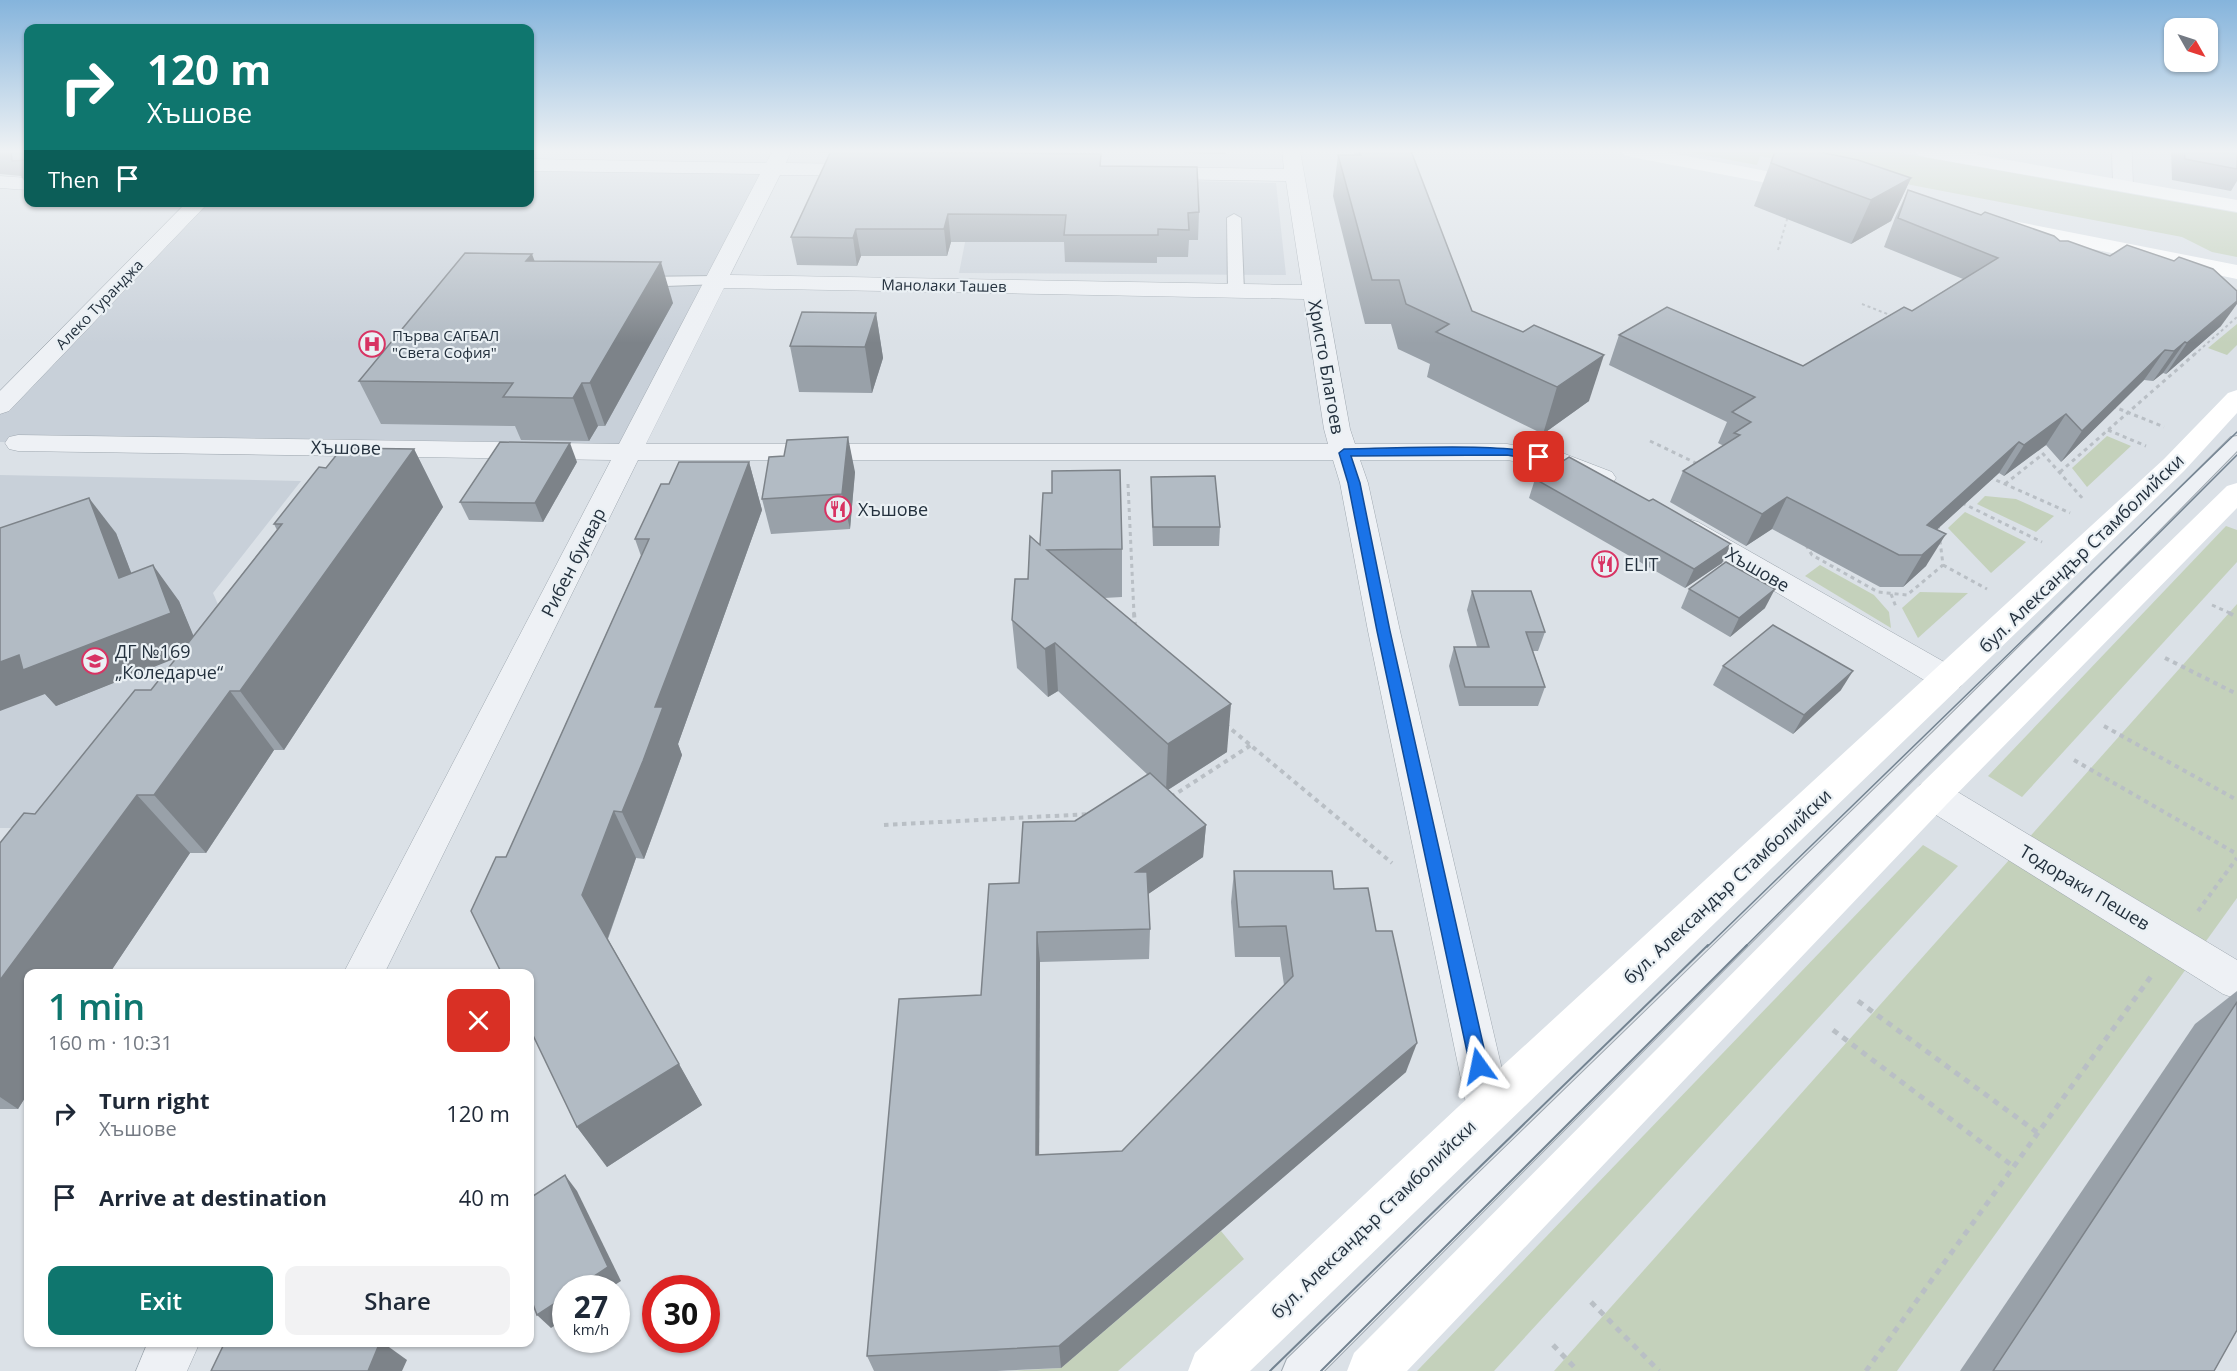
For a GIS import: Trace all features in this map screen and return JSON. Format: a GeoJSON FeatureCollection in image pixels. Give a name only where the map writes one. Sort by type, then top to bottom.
{"type":"FeatureCollection","features":[{"type":"Feature","properties":{"kind":"street","name":"Алеко Туранджа"},"geometry":{"type":"LineString","coordinates":[[0,406],[186,215]]}},
{"type":"Feature","properties":{"kind":"street","name":"Рибен буквар"},"geometry":{"type":"LineString","coordinates":[[366,969],[629,452],[707,281],[745,215]]}},
{"type":"Feature","properties":{"kind":"street","name":"Христо Благоев"},"geometry":{"type":"LineString","coordinates":[[1301,215],[1337,429],[1354,483],[1384,631],[1489,1108]]}},
{"type":"Feature","properties":{"kind":"street"},"geometry":{"type":"LineString","coordinates":[[1982,220],[2237,272]]}},
{"type":"Feature","properties":{"kind":"street"},"geometry":{"type":"LineString","coordinates":[[2198,264],[2237,277]]}},
{"type":"Feature","properties":{"kind":"street","name":"Манолаки Ташев"},"geometry":{"type":"LineString","coordinates":[[707,281],[1314,292]]}},
{"type":"Feature","properties":{"kind":"street","name":"бул. Александър Стамболийски"},"geometry":{"type":"LineString","coordinates":[[1213,1371],[1489,1108],[2174,465],[2237,398]]}},
{"type":"Feature","properties":{"kind":"street","name":"Хъшове"},"geometry":{"type":"LineString","coordinates":[[18,443],[629,452],[1507,452],[1555,460],[1597,475],[1627,493]]}},
{"type":"Feature","properties":{"kind":"street"},"geometry":{"type":"LineString","coordinates":[[1372,1371],[1933,795],[2237,492]]}},
{"type":"Feature","properties":{"kind":"street","name":"Хъшове"},"geometry":{"type":"LineString","coordinates":[[1667,516],[1948,679]]}},
{"type":"Feature","properties":{"kind":"street","name":"Тодораки Пешев"},"geometry":{"type":"LineString","coordinates":[[1933,795],[2237,981]]}},
{"type":"Feature","properties":{"kind":"street"},"geometry":{"type":"LineString","coordinates":[[161,1371],[173,1347]]}},
{"type":"Feature","properties":{"kind":"lane"},"geometry":{"type":"LineString","coordinates":[[1234,218],[1236,291]]}},
{"type":"Feature","properties":{"kind":"lane"},"geometry":{"type":"LineString","coordinates":[[2064,255],[2084,241]]}},
{"type":"Feature","properties":{"kind":"lane"},"geometry":{"type":"LineString","coordinates":[[622,289],[648,294],[707,281]]}},
{"type":"Feature","properties":{"kind":"lane"},"geometry":{"type":"LineString","coordinates":[[1299,1371],[1932,748],[2237,441]]}},
{"type":"Feature","properties":{"kind":"path"},"geometry":{"type":"LineString","coordinates":[[1778,249],[1789,215]]}},
{"type":"Feature","properties":{"kind":"path"},"geometry":{"type":"LineString","coordinates":[[1862,304],[1902,320]]}},
{"type":"Feature","properties":{"kind":"path"},"geometry":{"type":"LineString","coordinates":[[2060,472],[2237,317]]}},
{"type":"Feature","properties":{"kind":"path"},"geometry":{"type":"LineString","coordinates":[[2108,404],[2170,429]]}},
{"type":"Feature","properties":{"kind":"path"},"geometry":{"type":"LineString","coordinates":[[2108,430],[2150,448]]}},
{"type":"Feature","properties":{"kind":"path"},"geometry":{"type":"LineString","coordinates":[[1650,441],[1702,466]]}},
{"type":"Feature","properties":{"kind":"path"},"geometry":{"type":"LineString","coordinates":[[2036,445],[2089,505]]}},
{"type":"Feature","properties":{"kind":"path"},"geometry":{"type":"LineString","coordinates":[[1126,453],[1136,638]]}},
{"type":"Feature","properties":{"kind":"path"},"geometry":{"type":"LineString","coordinates":[[2005,484],[2043,454]]}},
{"type":"Feature","properties":{"kind":"path"},"geometry":{"type":"LineString","coordinates":[[1982,474],[2076,516]]}},
{"type":"Feature","properties":{"kind":"path"},"geometry":{"type":"LineString","coordinates":[[1985,484],[1992,478]]}},
{"type":"Feature","properties":{"kind":"path"},"geometry":{"type":"LineString","coordinates":[[1954,508],[1969,496]]}},
{"type":"Feature","properties":{"kind":"path"},"geometry":{"type":"LineString","coordinates":[[1962,502],[2047,544]]}},
{"type":"Feature","properties":{"kind":"path"},"geometry":{"type":"LineString","coordinates":[[1938,521],[1943,565]]}},
{"type":"Feature","properties":{"kind":"path"},"geometry":{"type":"LineString","coordinates":[[1803,537],[1812,555],[1878,592],[1907,595],[1943,565]]}},
{"type":"Feature","properties":{"kind":"path"},"geometry":{"type":"LineString","coordinates":[[1943,565],[1994,592]]}},
{"type":"Feature","properties":{"kind":"path"},"geometry":{"type":"LineString","coordinates":[[2212,605],[2237,617]]}},
{"type":"Feature","properties":{"kind":"path"},"geometry":{"type":"LineString","coordinates":[[2165,658],[2237,694]]}},
{"type":"Feature","properties":{"kind":"path"},"geometry":{"type":"LineString","coordinates":[[1224,723],[1446,907]]}},
{"type":"Feature","properties":{"kind":"path"},"geometry":{"type":"LineString","coordinates":[[2104,726],[2237,800]]}},
{"type":"Feature","properties":{"kind":"path"},"geometry":{"type":"LineString","coordinates":[[1161,799],[1172,797],[1251,746]]}},
{"type":"Feature","properties":{"kind":"path"},"geometry":{"type":"LineString","coordinates":[[1866,1371],[2237,856],[2073,760]]}},
{"type":"Feature","properties":{"kind":"path"},"geometry":{"type":"LineString","coordinates":[[884,825],[1091,814]]}},
{"type":"Feature","properties":{"kind":"path"},"geometry":{"type":"LineString","coordinates":[[1858,1000],[2038,1133]]}},
{"type":"Feature","properties":{"kind":"path"},"geometry":{"type":"LineString","coordinates":[[1833,1030],[2014,1167]]}},
{"type":"Feature","properties":{"kind":"path"},"geometry":{"type":"LineString","coordinates":[[1592,1302],[1659,1371]]}},
{"type":"Feature","properties":{"kind":"path"},"geometry":{"type":"LineString","coordinates":[[1553,1345],[1578,1371]]}},
{"type":"Feature","properties":{"kind":"shaded area","name":"Първа САГБАЛ \"Света София\""},"geometry":{"type":"Polygon","coordinates":[[[187,215],[750,215],[629,452],[0,442],[0,406],[187,215]]]}},
{"type":"Feature","properties":{"kind":"shaded area"},"geometry":{"type":"Polygon","coordinates":[[[1012,215],[1279,215],[1286,275],[959,273],[967,232],[1012,215]]]}},
{"type":"Feature","properties":{"kind":"shaded area","name":"ДГ №169 „Коледарче“"},"geometry":{"type":"Polygon","coordinates":[[[0,475],[301,481],[213,593],[235,643],[30,828],[0,828],[0,475]]]}},
{"type":"Feature","properties":{"kind":"green space"},"geometry":{"type":"Polygon","coordinates":[[[2067,215],[2237,215],[2237,257],[2212,252],[2182,237],[2067,215]]]}},
{"type":"Feature","properties":{"kind":"green space"},"geometry":{"type":"Polygon","coordinates":[[[2237,324],[2237,345],[2227,355],[2208,348],[2237,324]]]}},
{"type":"Feature","properties":{"kind":"green space"},"geometry":{"type":"Polygon","coordinates":[[[2107,436],[2131,446],[2087,487],[2072,468],[2107,436]]]}},
{"type":"Feature","properties":{"kind":"green space"},"geometry":{"type":"Polygon","coordinates":[[[1985,496],[2016,499],[2054,516],[2036,532],[1977,504],[1985,496]]]}},
{"type":"Feature","properties":{"kind":"green space"},"geometry":{"type":"Polygon","coordinates":[[[1965,512],[2026,542],[1991,573],[1948,528],[1965,512]]]}},
{"type":"Feature","properties":{"kind":"green space"},"geometry":{"type":"Polygon","coordinates":[[[2226,526],[2237,530],[2237,562],[2022,797],[1988,776],[2226,526]]]}},
{"type":"Feature","properties":{"kind":"green space"},"geometry":{"type":"Polygon","coordinates":[[[1820,565],[1874,595],[1889,612],[1891,628],[1805,576],[1820,565]]]}},
{"type":"Feature","properties":{"kind":"green space"},"geometry":{"type":"Polygon","coordinates":[[[1920,592],[1968,593],[1918,638],[1902,608],[1920,592]]]}},
{"type":"Feature","properties":{"kind":"green space"},"geometry":{"type":"Polygon","coordinates":[[[2237,604],[2237,898],[1897,1371],[1554,1371],[2237,604]]]}},
{"type":"Feature","properties":{"kind":"green space"},"geometry":{"type":"Polygon","coordinates":[[[1923,845],[1958,866],[1494,1371],[1417,1371],[1923,845]]]}},
{"type":"Feature","properties":{"kind":"green space"},"geometry":{"type":"Polygon","coordinates":[[[1221,1231],[1244,1259],[1118,1371],[1007,1371],[1061,1368],[1221,1231]]]}},
{"type":"Feature","properties":{"kind":"building"},"geometry":{"type":"Polygon","coordinates":[[[801,215],[948,215],[944,229],[856,229],[853,238],[791,237],[801,215]]]}},
{"type":"Feature","properties":{"kind":"building"},"geometry":{"type":"Polygon","coordinates":[[[1064,215],[1188,215],[1189,230],[1158,229],[1158,235],[1064,235],[1066,215],[1064,215]]]}},
{"type":"Feature","properties":{"kind":"building"},"geometry":{"type":"Polygon","coordinates":[[[1354,215],[1435,215],[1472,311],[1523,332],[1534,325],[1604,355],[1557,387],[1436,332],[1449,324],[1406,304],[1399,280],[1372,280],[1354,215]]]}},
{"type":"Feature","properties":{"kind":"building"},"geometry":{"type":"Polygon","coordinates":[[[1899,215],[1994,215],[2054,236],[2060,241],[2068,241],[2110,256],[2127,245],[2174,261],[2179,257],[2213,269],[2237,291],[2237,301],[2187,343],[2185,342],[2174,351],[2165,350],[2082,431],[2066,414],[2024,445],[2019,442],[1927,525],[1946,534],[1922,555],[1899,555],[1787,497],[1762,514],[1683,471],[1740,435],[1734,433],[1751,422],[1732,412],[1755,397],[1619,335],[1667,307],[1803,366],[1904,307],[1912,311],[1998,258],[1898,218],[1899,215]]]}},
{"type":"Feature","properties":{"kind":"building"},"geometry":{"type":"Polygon","coordinates":[[[465,253],[532,254],[526,261],[661,262],[590,383],[582,383],[573,398],[503,397],[513,383],[359,381],[465,253]]]}},
{"type":"Feature","properties":{"kind":"building"},"geometry":{"type":"Polygon","coordinates":[[[802,312],[876,313],[865,347],[790,346],[802,312]]]}},
{"type":"Feature","properties":{"kind":"building"},"geometry":{"type":"Polygon","coordinates":[[[848,437],[842,494],[762,499],[769,457],[784,456],[787,440],[848,437]]]}},
{"type":"Feature","properties":{"kind":"building"},"geometry":{"type":"Polygon","coordinates":[[[500,442],[570,443],[535,503],[460,502],[500,442]]]}},
{"type":"Feature","properties":{"kind":"building"},"geometry":{"type":"Polygon","coordinates":[[[342,448],[414,449],[240,691],[230,691],[154,795],[137,795],[0,980],[0,843],[24,813],[35,814],[135,690],[151,690],[282,524],[274,524],[319,467],[326,468],[342,448]]]}},
{"type":"Feature","properties":{"kind":"building"},"geometry":{"type":"Polygon","coordinates":[[[1569,457],[1649,501],[1653,499],[1731,544],[1694,569],[1535,479],[1569,457]]]}},
{"type":"Feature","properties":{"kind":"building"},"geometry":{"type":"Polygon","coordinates":[[[679,462],[749,462],[655,707],[663,707],[643,761],[622,812],[614,811],[582,895],[679,1064],[577,1127],[534,1037],[534,969],[500,969],[471,911],[496,857],[506,857],[649,539],[635,539],[661,484],[669,484],[679,462]]]}},
{"type":"Feature","properties":{"kind":"building"},"geometry":{"type":"Polygon","coordinates":[[[1120,470],[1122,549],[1047,550],[1231,704],[1168,744],[1055,643],[1045,649],[1012,620],[1015,579],[1028,579],[1030,536],[1040,545],[1043,493],[1052,493],[1052,471],[1120,470]]]}},
{"type":"Feature","properties":{"kind":"building"},"geometry":{"type":"Polygon","coordinates":[[[1215,476],[1220,527],[1153,527],[1151,477],[1215,476]]]}},
{"type":"Feature","properties":{"kind":"building"},"geometry":{"type":"Polygon","coordinates":[[[89,498],[119,578],[153,565],[171,613],[23,670],[19,655],[0,662],[0,528],[89,498]]]}},
{"type":"Feature","properties":{"kind":"building"},"geometry":{"type":"Polygon","coordinates":[[[1726,562],[1775,589],[1739,618],[1689,589],[1726,562]]]}},
{"type":"Feature","properties":{"kind":"building"},"geometry":{"type":"Polygon","coordinates":[[[1472,591],[1531,591],[1545,632],[1526,632],[1545,687],[1465,687],[1454,647],[1489,647],[1472,591]]]}},
{"type":"Feature","properties":{"kind":"building"},"geometry":{"type":"Polygon","coordinates":[[[1773,625],[1853,671],[1804,715],[1723,666],[1773,625]]]}},
{"type":"Feature","properties":{"kind":"building"},"geometry":{"type":"Polygon","coordinates":[[[1150,773],[1206,825],[1136,872],[1147,872],[1150,929],[1037,932],[1036,1155],[1122,1151],[1293,976],[1286,926],[1239,927],[1234,871],[1332,871],[1334,889],[1368,888],[1376,931],[1392,931],[1417,1043],[1059,1346],[867,1356],[899,999],[981,995],[989,884],[1019,883],[1023,822],[1075,821],[1150,773]]]}},
{"type":"Feature","properties":{"kind":"building"},"geometry":{"type":"Polygon","coordinates":[[[2237,1002],[2237,1330],[2214,1371],[1993,1371],[2237,1002]]]}},
{"type":"Feature","properties":{"kind":"building"},"geometry":{"type":"Polygon","coordinates":[[[565,1175],[608,1267],[596,1275],[552,1275],[552,1305],[537,1315],[534,1307],[534,1195],[565,1175]]]}},
{"type":"Feature","properties":{"kind":"building"},"geometry":{"type":"Polygon","coordinates":[[[223,1347],[378,1347],[368,1371],[211,1371],[223,1347]]]}},
{"type":"Feature","properties":{"kind":"tram line"},"geometry":{"type":"LineString","coordinates":[[1707,947],[2237,432]]}},
{"type":"Feature","properties":{"kind":"tram line"},"geometry":{"type":"LineString","coordinates":[[1321,1371],[2237,455]]}},
{"type":"Feature","properties":{"kind":"tram line"},"geometry":{"type":"LineString","coordinates":[[1270,1371],[1708,945]]}},
{"type":"Feature","properties":{"kind":"place","name":"Първа САГБАЛ \"Света София\""},"geometry":{"type":"Point","coordinates":[372,344]}},
{"type":"Feature","properties":{"kind":"place","name":"Хъшове"},"geometry":{"type":"Point","coordinates":[838,509]}},
{"type":"Feature","properties":{"kind":"place","name":"ELIT"},"geometry":{"type":"Point","coordinates":[1605,564]}},
{"type":"Feature","properties":{"kind":"place","name":"ДГ №169 „Коледарче“"},"geometry":{"type":"Point","coordinates":[95,661]}},
{"type":"Feature","properties":{"kind":"route"},"geometry":{"type":"LineString","coordinates":[[1479,1066],[1354,483],[1344,453],[1507,452],[1539,457]]}}]}
